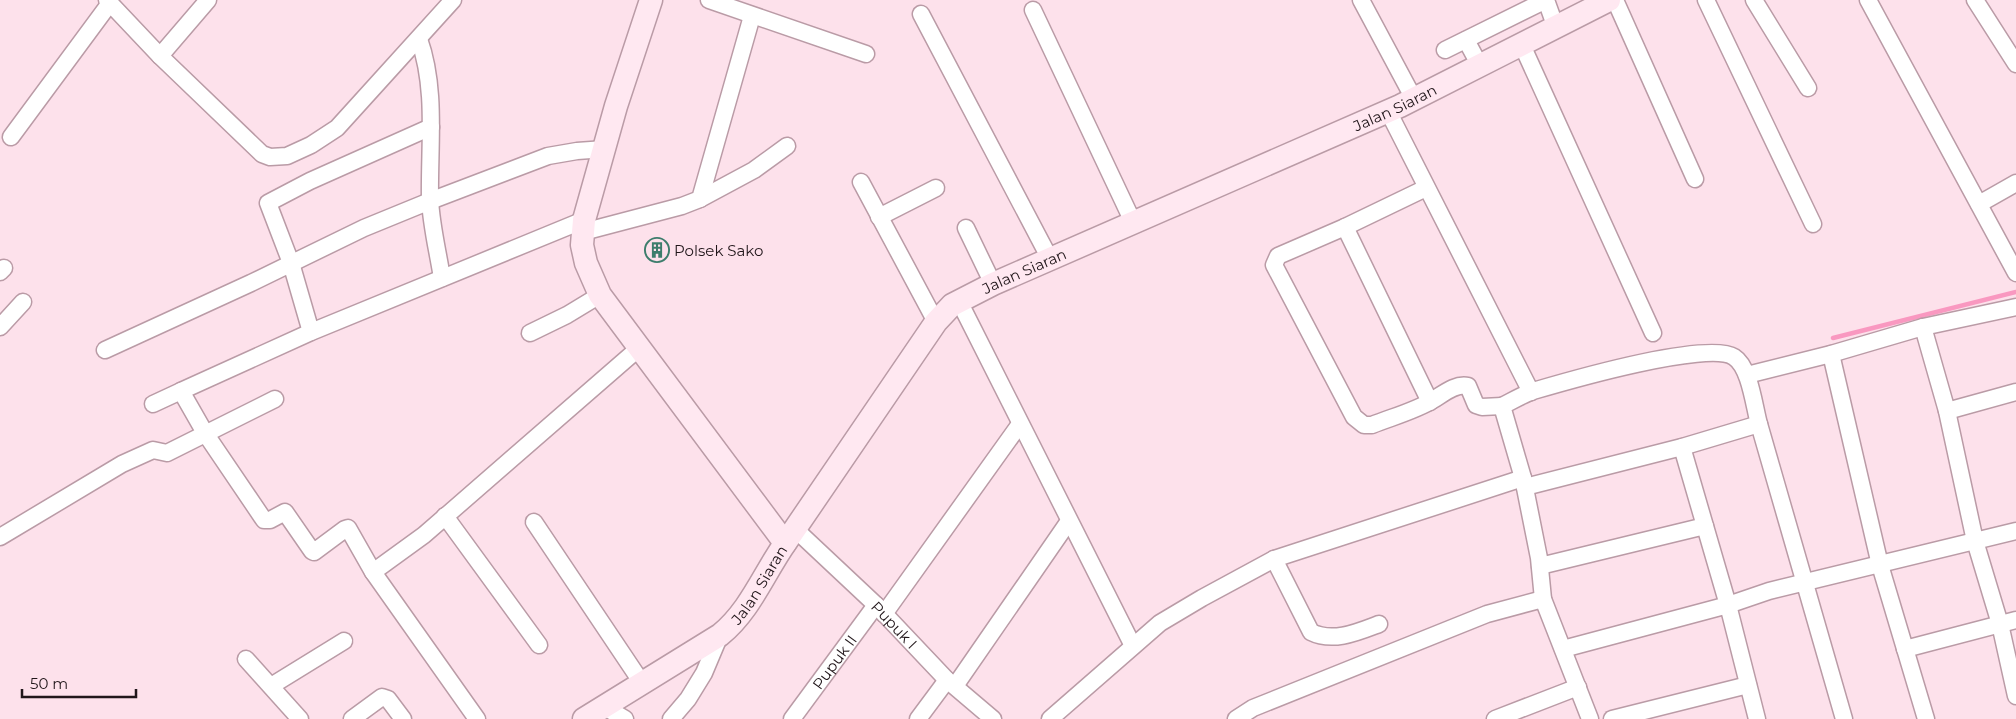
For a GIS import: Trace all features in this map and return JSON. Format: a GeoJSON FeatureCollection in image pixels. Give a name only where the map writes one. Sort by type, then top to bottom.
{"type":"FeatureCollection","features":[{"type":"Feature","properties":{"kind":"street"},"geometry":{"type":"LineString","coordinates":[[160,56],[208,0]]}},
{"type":"Feature","properties":{"kind":"street"},"geometry":{"type":"LineString","coordinates":[[11,137],[108,2],[160,56],[262,154],[277,158],[287,156],[311,145],[338,128],[452,0]]}},
{"type":"Feature","properties":{"kind":"street"},"geometry":{"type":"LineString","coordinates":[[709,0],[866,54]]}},
{"type":"Feature","properties":{"kind":"street"},"geometry":{"type":"LineString","coordinates":[[1361,0],[1414,99]]}},
{"type":"Feature","properties":{"kind":"street"},"geometry":{"type":"LineString","coordinates":[[1445,50],[1546,0],[1556,28]]}},
{"type":"Feature","properties":{"kind":"street","name":"Jalan Siaran"},"geometry":{"type":"LineString","coordinates":[[584,719],[720,635],[730,626],[744,609],[790,536],[945,310],[993,284],[1414,99],[1609,0]]}},
{"type":"Feature","properties":{"kind":"street"},"geometry":{"type":"LineString","coordinates":[[1615,0],[1695,179]]}},
{"type":"Feature","properties":{"kind":"street"},"geometry":{"type":"LineString","coordinates":[[1706,0],[1813,224]]}},
{"type":"Feature","properties":{"kind":"street"},"geometry":{"type":"LineString","coordinates":[[1754,0],[1808,88]]}},
{"type":"Feature","properties":{"kind":"street"},"geometry":{"type":"LineString","coordinates":[[1868,0],[2016,273]]}},
{"type":"Feature","properties":{"kind":"street"},"geometry":{"type":"LineString","coordinates":[[1975,0],[2016,64]]}},
{"type":"Feature","properties":{"kind":"street"},"geometry":{"type":"LineString","coordinates":[[647,1],[583,226],[582,245],[586,263],[600,296],[639,348],[790,536]]}},
{"type":"Feature","properties":{"kind":"street"},"geometry":{"type":"LineString","coordinates":[[1034,10],[1133,222]]}},
{"type":"Feature","properties":{"kind":"street"},"geometry":{"type":"LineString","coordinates":[[921,14],[1050,259]]}},
{"type":"Feature","properties":{"kind":"street"},"geometry":{"type":"LineString","coordinates":[[700,199],[752,16]]}},
{"type":"Feature","properties":{"kind":"street"},"geometry":{"type":"LineString","coordinates":[[419,39],[424,53],[428,82],[431,127],[430,201],[442,278]]}},
{"type":"Feature","properties":{"kind":"street"},"geometry":{"type":"LineString","coordinates":[[1466,40],[1480,66]]}},
{"type":"Feature","properties":{"kind":"street"},"geometry":{"type":"LineString","coordinates":[[1522,45],[1653,333]]}},
{"type":"Feature","properties":{"kind":"street"},"geometry":{"type":"LineString","coordinates":[[1388,111],[1531,392]]}},
{"type":"Feature","properties":{"kind":"street"},"geometry":{"type":"LineString","coordinates":[[311,332],[291,263],[268,203],[431,127]]}},
{"type":"Feature","properties":{"kind":"street"},"geometry":{"type":"LineString","coordinates":[[153,404],[311,332],[442,278],[583,226],[682,206],[700,199],[754,170],[787,146]]}},
{"type":"Feature","properties":{"kind":"street"},"geometry":{"type":"LineString","coordinates":[[105,350],[364,228],[430,201],[548,156],[605,149]]}},
{"type":"Feature","properties":{"kind":"street"},"geometry":{"type":"LineString","coordinates":[[861,182],[936,322]]}},
{"type":"Feature","properties":{"kind":"street"},"geometry":{"type":"LineString","coordinates":[[1979,204],[2016,184]]}},
{"type":"Feature","properties":{"kind":"street"},"geometry":{"type":"LineString","coordinates":[[879,217],[936,188]]}},
{"type":"Feature","properties":{"kind":"street"},"geometry":{"type":"LineString","coordinates":[[1426,188],[1345,227],[1278,256],[1274,265],[1354,417],[1364,424],[1372,425],[1430,402],[1457,386],[1465,385],[1471,390],[1476,405],[1482,407],[1502,406],[1531,392],[1660,358],[1718,352],[1733,356],[1741,362],[1747,375],[1759,424],[1844,719]]}},
{"type":"Feature","properties":{"kind":"street"},"geometry":{"type":"LineString","coordinates":[[1345,227],[1430,402]]}},
{"type":"Feature","properties":{"kind":"street"},"geometry":{"type":"LineString","coordinates":[[966,228],[993,284]]}},
{"type":"Feature","properties":{"kind":"street"},"geometry":{"type":"LineString","coordinates":[[530,333],[568,315],[600,296]]}},
{"type":"Feature","properties":{"kind":"street"},"geometry":{"type":"LineString","coordinates":[[959,301],[1133,646]]}},
{"type":"Feature","properties":{"kind":"street"},"geometry":{"type":"LineString","coordinates":[[0,327],[23,302]]}},
{"type":"Feature","properties":{"kind":"street"},"geometry":{"type":"LineString","coordinates":[[1747,375],[1831,354],[1923,327],[2016,307]]}},
{"type":"Feature","properties":{"kind":"street"},"geometry":{"type":"LineString","coordinates":[[1923,327],[1947,411],[1976,541],[2008,622],[2016,696]]}},
{"type":"Feature","properties":{"kind":"street"},"geometry":{"type":"LineString","coordinates":[[373,572],[424,535],[639,348]]}},
{"type":"Feature","properties":{"kind":"street"},"geometry":{"type":"LineString","coordinates":[[1831,354],[1880,565],[1926,719]]}},
{"type":"Feature","properties":{"kind":"street"},"geometry":{"type":"LineString","coordinates":[[181,391],[205,433],[265,520],[270,520],[284,511],[314,552],[345,528],[350,529],[373,572],[477,719]]}},
{"type":"Feature","properties":{"kind":"street"},"geometry":{"type":"LineString","coordinates":[[1947,411],[2016,392]]}},
{"type":"Feature","properties":{"kind":"street"},"geometry":{"type":"LineString","coordinates":[[0,537],[122,464],[153,450],[167,453],[275,399]]}},
{"type":"Feature","properties":{"kind":"street"},"geometry":{"type":"LineString","coordinates":[[1502,406],[1524,482],[1540,566],[1544,599],[1590,719]]}},
{"type":"Feature","properties":{"kind":"street","name":"Pupuk II"},"geometry":{"type":"LineString","coordinates":[[792,719],[880,609],[1020,424]]}},
{"type":"Feature","properties":{"kind":"street"},"geometry":{"type":"LineString","coordinates":[[1050,719],[1133,646],[1169,618],[1274,559],[1524,482],[1682,447],[1759,424]]}},
{"type":"Feature","properties":{"kind":"street"},"geometry":{"type":"LineString","coordinates":[[1682,447],[1728,604],[1757,719]]}},
{"type":"Feature","properties":{"kind":"street"},"geometry":{"type":"LineString","coordinates":[[445,516],[539,645]]}},
{"type":"Feature","properties":{"kind":"street"},"geometry":{"type":"LineString","coordinates":[[918,719],[951,683],[1069,521]]}},
{"type":"Feature","properties":{"kind":"street"},"geometry":{"type":"LineString","coordinates":[[534,522],[642,683]]}},
{"type":"Feature","properties":{"kind":"street"},"geometry":{"type":"LineString","coordinates":[[1540,566],[1705,526]]}},
{"type":"Feature","properties":{"kind":"street"},"geometry":{"type":"LineString","coordinates":[[1563,649],[1769,591],[2016,531]]}},
{"type":"Feature","properties":{"kind":"street","name":"Pupuk I"},"geometry":{"type":"LineString","coordinates":[[790,536],[880,609],[951,683],[993,719]]}},
{"type":"Feature","properties":{"kind":"street"},"geometry":{"type":"LineString","coordinates":[[1274,559],[1311,632],[1328,638],[1355,633],[1379,624]]}},
{"type":"Feature","properties":{"kind":"street"},"geometry":{"type":"LineString","coordinates":[[1236,719],[1253,708],[1488,614],[1544,599]]}},
{"type":"Feature","properties":{"kind":"street"},"geometry":{"type":"LineString","coordinates":[[1906,649],[2008,622]]}},
{"type":"Feature","properties":{"kind":"street"},"geometry":{"type":"LineString","coordinates":[[671,719],[688,699],[704,672],[720,635]]}},
{"type":"Feature","properties":{"kind":"street"},"geometry":{"type":"LineString","coordinates":[[271,686],[344,641]]}},
{"type":"Feature","properties":{"kind":"street"},"geometry":{"type":"LineString","coordinates":[[246,659],[300,719]]}},
{"type":"Feature","properties":{"kind":"street"},"geometry":{"type":"LineString","coordinates":[[1612,719],[1672,712],[1748,685]]}},
{"type":"Feature","properties":{"kind":"street"},"geometry":{"type":"LineString","coordinates":[[1495,719],[1578,687]]}},
{"type":"Feature","properties":{"kind":"street"},"geometry":{"type":"LineString","coordinates":[[352,719],[382,697],[388,699],[402,719]]}},
{"type":"Feature","properties":{"kind":"street"},"geometry":{"type":"LineString","coordinates":[[603,706],[625,719]]}},
{"type":"Feature","properties":{"kind":"waterway"},"geometry":{"type":"LineString","coordinates":[[1833,338],[2016,292]]}},
{"type":"Feature","properties":{"kind":"place","name":"Polsek Sako"},"geometry":{"type":"Point","coordinates":[657,250]}}]}
